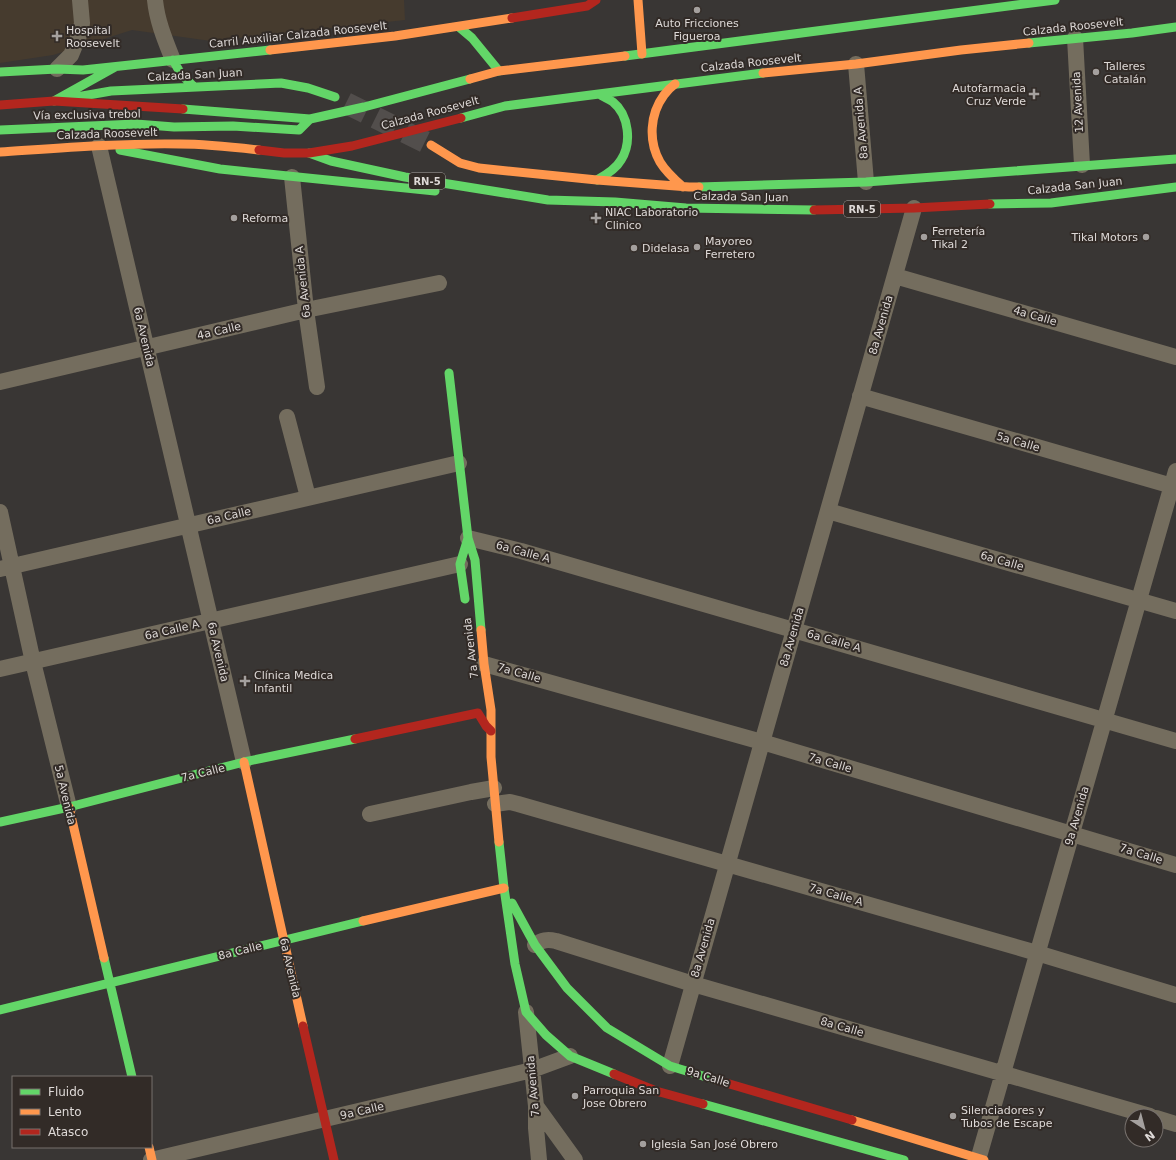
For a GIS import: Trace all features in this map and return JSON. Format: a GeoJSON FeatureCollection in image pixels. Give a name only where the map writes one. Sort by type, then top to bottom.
{"type":"FeatureCollection","features":[{"type":"Feature","properties":{"kind":"main road","name":"Carril Auxiliar Calzada Roosevelt"},"geometry":{"type":"LineString","coordinates":[[0,72],[57,69],[83,70],[239,54],[459,27],[587,6],[596,0]]}},
{"type":"Feature","properties":{"kind":"main road"},"geometry":{"type":"LineString","coordinates":[[638,0],[642,54]]}},
{"type":"Feature","properties":{"kind":"main road","name":"Calzada Roosevelt"},"geometry":{"type":"LineString","coordinates":[[0,105],[54,101],[310,119],[364,107],[499,71],[642,54],[1054,0]]}},
{"type":"Feature","properties":{"kind":"main road"},"geometry":{"type":"LineString","coordinates":[[459,27],[472,38],[499,71]]}},
{"type":"Feature","properties":{"kind":"main road","name":"Calzada Roosevelt"},"geometry":{"type":"LineString","coordinates":[[0,152],[99,146],[180,144],[222,146],[284,153],[309,153],[352,146],[505,106],[954,51],[1176,27]]}},
{"type":"Feature","properties":{"kind":"main road"},"geometry":{"type":"LineString","coordinates":[[173,60],[177,70],[193,86]]}},
{"type":"Feature","properties":{"kind":"main road"},"geometry":{"type":"LineString","coordinates":[[54,101],[115,67]]}},
{"type":"Feature","properties":{"kind":"main road","name":"Calzada San Juan"},"geometry":{"type":"LineString","coordinates":[[54,101],[111,91],[193,86],[292,84],[314,89],[335,97]]}},
{"type":"Feature","properties":{"kind":"main road"},"geometry":{"type":"LineString","coordinates":[[675,84],[663,96],[655,112],[652,128],[653,146],[659,162],[670,175],[683,186]]}},
{"type":"Feature","properties":{"kind":"main road"},"geometry":{"type":"LineString","coordinates":[[597,180],[610,172],[621,160],[627,145],[627,129],[622,115],[613,102],[599,94]]}},
{"type":"Feature","properties":{"kind":"main road","name":"Calzada Roosevelt"},"geometry":{"type":"LineString","coordinates":[[174,127],[233,126],[299,130],[310,119]]}},
{"type":"Feature","properties":{"kind":"main road","name":"Vía exclusiva trebol"},"geometry":{"type":"LineString","coordinates":[[0,130],[136,124],[174,127]]}},
{"type":"Feature","properties":{"kind":"main road"},"geometry":{"type":"LineString","coordinates":[[174,127],[226,135]]}},
{"type":"Feature","properties":{"kind":"main road"},"geometry":{"type":"LineString","coordinates":[[319,142],[334,149]]}},
{"type":"Feature","properties":{"kind":"main road","name":"Calzada San Juan"},"geometry":{"type":"LineString","coordinates":[[431,145],[460,162],[479,168],[597,180],[683,186],[866,182],[1176,159]]}},
{"type":"Feature","properties":{"kind":"main road"},"geometry":{"type":"LineString","coordinates":[[99,146],[220,170],[429,191],[548,200]]}},
{"type":"Feature","properties":{"kind":"main road","name":"Calzada San Juan"},"geometry":{"type":"LineString","coordinates":[[309,153],[331,161],[405,177],[548,200],[615,202],[693,208],[813,210],[1051,203],[1176,186]]}},
{"type":"Feature","properties":{"kind":"main road","name":"7a Avenida"},"geometry":{"type":"LineString","coordinates":[[449,373],[468,538],[475,560],[484,664],[491,710],[491,757],[494,796],[504,888],[515,964]]}},
{"type":"Feature","properties":{"kind":"main road","name":"7a Avenida"},"geometry":{"type":"LineString","coordinates":[[466,608],[460,564],[468,538]]}},
{"type":"Feature","properties":{"kind":"main road"},"geometry":{"type":"LineString","coordinates":[[477,710],[486,726],[491,731]]}},
{"type":"Feature","properties":{"kind":"main road","name":"7a Avenida"},"geometry":{"type":"LineString","coordinates":[[477,710],[491,757]]}},
{"type":"Feature","properties":{"kind":"main road","name":"7a Calle"},"geometry":{"type":"LineString","coordinates":[[0,822],[244,762],[477,710]]}},
{"type":"Feature","properties":{"kind":"main road","name":"6a Avenida"},"geometry":{"type":"LineString","coordinates":[[244,762],[283,940],[334,1160]]}},
{"type":"Feature","properties":{"kind":"main road","name":"5a Avenida"},"geometry":{"type":"LineString","coordinates":[[68,806],[132,1076]]}},
{"type":"Feature","properties":{"kind":"main road","name":"8a Calle"},"geometry":{"type":"LineString","coordinates":[[0,1010],[283,940],[504,888]]}},
{"type":"Feature","properties":{"kind":"main road","name":"9a Calle"},"geometry":{"type":"LineString","coordinates":[[504,888],[524,926],[528,949],[607,1028],[670,1066],[980,1159]]}},
{"type":"Feature","properties":{"kind":"main road"},"geometry":{"type":"LineString","coordinates":[[528,949],[515,964],[526,1012],[546,1035],[570,1056],[656,1091],[904,1160]]}},
{"type":"Feature","properties":{"kind":"main road"},"geometry":{"type":"LineString","coordinates":[[149,1148],[152,1160]]}},
{"type":"Feature","properties":{"kind":"street"},"geometry":{"type":"LineString","coordinates":[[57,69],[71,55],[80,33],[82,22],[80,0]]}},
{"type":"Feature","properties":{"kind":"street"},"geometry":{"type":"LineString","coordinates":[[155,0],[159,24],[173,60]]}},
{"type":"Feature","properties":{"kind":"street","name":"12 Avenida"},"geometry":{"type":"LineString","coordinates":[[1075,38],[1082,165]]}},
{"type":"Feature","properties":{"kind":"street","name":"8a Avenida A"},"geometry":{"type":"LineString","coordinates":[[856,64],[866,182]]}},
{"type":"Feature","properties":{"kind":"street","name":"6a Avenida"},"geometry":{"type":"LineString","coordinates":[[99,146],[244,762]]}},
{"type":"Feature","properties":{"kind":"street","name":"6a Avenida A"},"geometry":{"type":"LineString","coordinates":[[292,177],[306,310],[317,387]]}},
{"type":"Feature","properties":{"kind":"street","name":"8a Avenida"},"geometry":{"type":"LineString","coordinates":[[670,1066],[914,208]]}},
{"type":"Feature","properties":{"kind":"street","name":"4a Calle"},"geometry":{"type":"LineString","coordinates":[[895,276],[1176,357]]}},
{"type":"Feature","properties":{"kind":"street","name":"4a Calle"},"geometry":{"type":"LineString","coordinates":[[0,382],[306,310],[439,283]]}},
{"type":"Feature","properties":{"kind":"street","name":"5a Calle"},"geometry":{"type":"LineString","coordinates":[[860,396],[1175,481]]}},
{"type":"Feature","properties":{"kind":"street"},"geometry":{"type":"LineString","coordinates":[[287,417],[308,498]]}},
{"type":"Feature","properties":{"kind":"street","name":"6a Calle"},"geometry":{"type":"LineString","coordinates":[[6,567],[459,463]]}},
{"type":"Feature","properties":{"kind":"street","name":"9a Avenida"},"geometry":{"type":"LineString","coordinates":[[980,1159],[1003,1073],[1104,720],[1175,481]]}},
{"type":"Feature","properties":{"kind":"street","name":"6a Calle"},"geometry":{"type":"LineString","coordinates":[[828,511],[1176,611]]}},
{"type":"Feature","properties":{"kind":"street","name":"5a Avenida"},"geometry":{"type":"LineString","coordinates":[[0,512],[6,567],[33,662],[68,806]]}},
{"type":"Feature","properties":{"kind":"street","name":"6a Calle A"},"geometry":{"type":"LineString","coordinates":[[468,538],[529,553],[1176,741]]}},
{"type":"Feature","properties":{"kind":"street","name":"6a Calle A"},"geometry":{"type":"LineString","coordinates":[[0,669],[460,564]]}},
{"type":"Feature","properties":{"kind":"street","name":"7a Calle"},"geometry":{"type":"LineString","coordinates":[[484,664],[762,742],[1176,865]]}},
{"type":"Feature","properties":{"kind":"street","name":"7a Calle A"},"geometry":{"type":"LineString","coordinates":[[370,814],[471,792],[494,796],[505,802],[518,804],[1037,953],[1176,995]]}},
{"type":"Feature","properties":{"kind":"street","name":"8a Calle"},"geometry":{"type":"LineString","coordinates":[[528,949],[541,940],[547,939],[556,941],[693,984],[1124,1108]]}},
{"type":"Feature","properties":{"kind":"street","name":"7a Avenida"},"geometry":{"type":"LineString","coordinates":[[526,1012],[536,1106],[536,1128],[539,1160]]}},
{"type":"Feature","properties":{"kind":"street","name":"9a Calle"},"geometry":{"type":"LineString","coordinates":[[152,1160],[532,1070],[570,1056]]}},
{"type":"Feature","properties":{"kind":"street"},"geometry":{"type":"LineString","coordinates":[[536,1106],[575,1160]]}},
{"type":"Feature","properties":{"kind":"street"},"geometry":{"type":"LineString","coordinates":[[1164,1120],[1176,1124]]}},
{"type":"Feature","properties":{"kind":"shaded area","name":"Hospital Roosevelt"},"geometry":{"type":"Polygon","coordinates":[[[0,0],[404,0],[405,20],[211,41],[132,30],[53,55],[0,63],[0,0]]]}},
{"type":"Feature","properties":{"kind":"tunnel"},"geometry":{"type":"LineString","coordinates":[[346,103],[431,145]]}},
{"type":"Feature","properties":{"kind":"traffic: fast"},"geometry":{"type":"LineString","coordinates":[[625,56],[1055,0]]}},
{"type":"Feature","properties":{"kind":"traffic: fast"},"geometry":{"type":"LineString","coordinates":[[459,27],[472,38],[499,71]]}},
{"type":"Feature","properties":{"kind":"traffic: fast"},"geometry":{"type":"LineString","coordinates":[[1029,43],[1132,33],[1176,27]]}},
{"type":"Feature","properties":{"kind":"traffic: fast"},"geometry":{"type":"LineString","coordinates":[[0,72],[57,69],[83,70],[270,50]]}},
{"type":"Feature","properties":{"kind":"traffic: fast"},"geometry":{"type":"LineString","coordinates":[[173,60],[181,74],[193,86]]}},
{"type":"Feature","properties":{"kind":"traffic: fast"},"geometry":{"type":"LineString","coordinates":[[54,101],[115,67]]}},
{"type":"Feature","properties":{"kind":"traffic: fast"},"geometry":{"type":"LineString","coordinates":[[461,118],[505,106],[763,73]]}},
{"type":"Feature","properties":{"kind":"traffic: fast"},"geometry":{"type":"LineString","coordinates":[[183,109],[310,119],[364,107],[470,79]]}},
{"type":"Feature","properties":{"kind":"traffic: fast"},"geometry":{"type":"LineString","coordinates":[[71,98],[111,91],[281,83],[308,88],[335,97]]}},
{"type":"Feature","properties":{"kind":"traffic: fast"},"geometry":{"type":"LineString","coordinates":[[597,180],[610,172],[619,163],[627,146],[628,138],[623,114],[613,102],[599,94]]}},
{"type":"Feature","properties":{"kind":"traffic: fast"},"geometry":{"type":"LineString","coordinates":[[0,130],[136,124],[174,127],[233,126],[299,130],[310,119]]}},
{"type":"Feature","properties":{"kind":"traffic: fast"},"geometry":{"type":"LineString","coordinates":[[120,150],[220,169],[435,191]]}},
{"type":"Feature","properties":{"kind":"traffic: fast"},"geometry":{"type":"LineString","coordinates":[[309,153],[331,161],[405,177],[548,200],[615,202],[686,208],[814,210]]}},
{"type":"Feature","properties":{"kind":"traffic: fast"},"geometry":{"type":"LineString","coordinates":[[699,187],[866,182],[1176,159]]}},
{"type":"Feature","properties":{"kind":"traffic: fast"},"geometry":{"type":"LineString","coordinates":[[990,204],[1051,203],[1176,187]]}},
{"type":"Feature","properties":{"kind":"traffic: fast"},"geometry":{"type":"LineString","coordinates":[[449,373],[468,538],[475,560],[481,630]]}},
{"type":"Feature","properties":{"kind":"traffic: fast"},"geometry":{"type":"LineString","coordinates":[[465,599],[460,564],[468,538]]}},
{"type":"Feature","properties":{"kind":"traffic: fast"},"geometry":{"type":"LineString","coordinates":[[0,822],[69,807],[244,762],[355,739]]}},
{"type":"Feature","properties":{"kind":"traffic: fast"},"geometry":{"type":"LineString","coordinates":[[499,842],[515,964],[526,1012],[546,1035],[570,1056],[614,1074]]}},
{"type":"Feature","properties":{"kind":"traffic: fast"},"geometry":{"type":"LineString","coordinates":[[512,903],[535,945],[567,988],[607,1028],[670,1066],[716,1080]]}},
{"type":"Feature","properties":{"kind":"traffic: fast"},"geometry":{"type":"LineString","coordinates":[[0,1010],[363,921]]}},
{"type":"Feature","properties":{"kind":"traffic: fast"},"geometry":{"type":"LineString","coordinates":[[104,958],[132,1076]]}},
{"type":"Feature","properties":{"kind":"traffic: fast"},"geometry":{"type":"LineString","coordinates":[[703,1104],[904,1160]]}},
{"type":"Feature","properties":{"kind":"traffic: slow"},"geometry":{"type":"LineString","coordinates":[[638,0],[642,54]]}},
{"type":"Feature","properties":{"kind":"traffic: slow"},"geometry":{"type":"LineString","coordinates":[[270,50],[395,36],[512,18]]}},
{"type":"Feature","properties":{"kind":"traffic: slow"},"geometry":{"type":"LineString","coordinates":[[763,73],[856,64],[961,50],[1029,43]]}},
{"type":"Feature","properties":{"kind":"traffic: slow"},"geometry":{"type":"LineString","coordinates":[[470,79],[499,71],[625,56]]}},
{"type":"Feature","properties":{"kind":"traffic: slow"},"geometry":{"type":"LineString","coordinates":[[675,84],[659,102],[653,119],[652,137],[656,154],[660,162],[674,179],[683,187]]}},
{"type":"Feature","properties":{"kind":"traffic: slow"},"geometry":{"type":"LineString","coordinates":[[0,152],[135,144],[190,144],[259,150]]}},
{"type":"Feature","properties":{"kind":"traffic: slow"},"geometry":{"type":"LineString","coordinates":[[431,145],[460,163],[479,168],[597,180],[699,187]]}},
{"type":"Feature","properties":{"kind":"traffic: slow"},"geometry":{"type":"LineString","coordinates":[[481,630],[484,664],[491,710],[491,757],[499,842]]}},
{"type":"Feature","properties":{"kind":"traffic: slow"},"geometry":{"type":"LineString","coordinates":[[244,762],[303,1026]]}},
{"type":"Feature","properties":{"kind":"traffic: slow"},"geometry":{"type":"LineString","coordinates":[[69,807],[104,958]]}},
{"type":"Feature","properties":{"kind":"traffic: slow"},"geometry":{"type":"LineString","coordinates":[[363,921],[504,888]]}},
{"type":"Feature","properties":{"kind":"traffic: slow"},"geometry":{"type":"LineString","coordinates":[[852,1120],[984,1160]]}},
{"type":"Feature","properties":{"kind":"traffic: slow"},"geometry":{"type":"LineString","coordinates":[[149,1148],[152,1160]]}},
{"type":"Feature","properties":{"kind":"traffic: jam"},"geometry":{"type":"LineString","coordinates":[[512,18],[587,6],[596,0]]}},
{"type":"Feature","properties":{"kind":"traffic: jam"},"geometry":{"type":"LineString","coordinates":[[0,105],[54,101],[183,109]]}},
{"type":"Feature","properties":{"kind":"traffic: jam"},"geometry":{"type":"LineString","coordinates":[[259,150],[284,153],[309,153],[352,146],[461,118]]}},
{"type":"Feature","properties":{"kind":"traffic: jam"},"geometry":{"type":"LineString","coordinates":[[814,210],[914,208],[990,204]]}},
{"type":"Feature","properties":{"kind":"traffic: jam"},"geometry":{"type":"LineString","coordinates":[[355,739],[478,713],[491,731]]}},
{"type":"Feature","properties":{"kind":"traffic: jam"},"geometry":{"type":"LineString","coordinates":[[303,1026],[334,1160]]}},
{"type":"Feature","properties":{"kind":"traffic: jam"},"geometry":{"type":"LineString","coordinates":[[614,1074],[656,1091],[703,1104]]}},
{"type":"Feature","properties":{"kind":"traffic: jam"},"geometry":{"type":"LineString","coordinates":[[716,1080],[852,1120]]}},
{"type":"Feature","properties":{"kind":"place","name":"Auto Fricciones Figueroa"},"geometry":{"type":"Point","coordinates":[697,10]}},
{"type":"Feature","properties":{"kind":"place","name":"Hospital Roosevelt"},"geometry":{"type":"Point","coordinates":[57,36]}},
{"type":"Feature","properties":{"kind":"place","name":"Talleres Catalán"},"geometry":{"type":"Point","coordinates":[1096,72]}},
{"type":"Feature","properties":{"kind":"place","name":"Autofarmacia Cruz Verde"},"geometry":{"type":"Point","coordinates":[1034,94]}},
{"type":"Feature","properties":{"kind":"place","name":"Reforma"},"geometry":{"type":"Point","coordinates":[234,218]}},
{"type":"Feature","properties":{"kind":"place","name":"NIAC Laboratorio Clinico"},"geometry":{"type":"Point","coordinates":[596,218]}},
{"type":"Feature","properties":{"kind":"place","name":"Ferretería Tikal 2"},"geometry":{"type":"Point","coordinates":[924,237]}},
{"type":"Feature","properties":{"kind":"place","name":"Tikal Motors"},"geometry":{"type":"Point","coordinates":[1146,237]}},
{"type":"Feature","properties":{"kind":"place","name":"Mayoreo Ferretero"},"geometry":{"type":"Point","coordinates":[697,247]}},
{"type":"Feature","properties":{"kind":"place","name":"Didelasa"},"geometry":{"type":"Point","coordinates":[634,248]}},
{"type":"Feature","properties":{"kind":"place","name":"Clínica Medica Infantil"},"geometry":{"type":"Point","coordinates":[245,681]}},
{"type":"Feature","properties":{"kind":"place","name":"Parroquia San Jose Obrero"},"geometry":{"type":"Point","coordinates":[575,1096]}},
{"type":"Feature","properties":{"kind":"place","name":"Silenciadores y Tubos de Escape"},"geometry":{"type":"Point","coordinates":[953,1116]}},
{"type":"Feature","properties":{"kind":"place","name":"Iglesia San José Obrero"},"geometry":{"type":"Point","coordinates":[643,1144]}}]}
